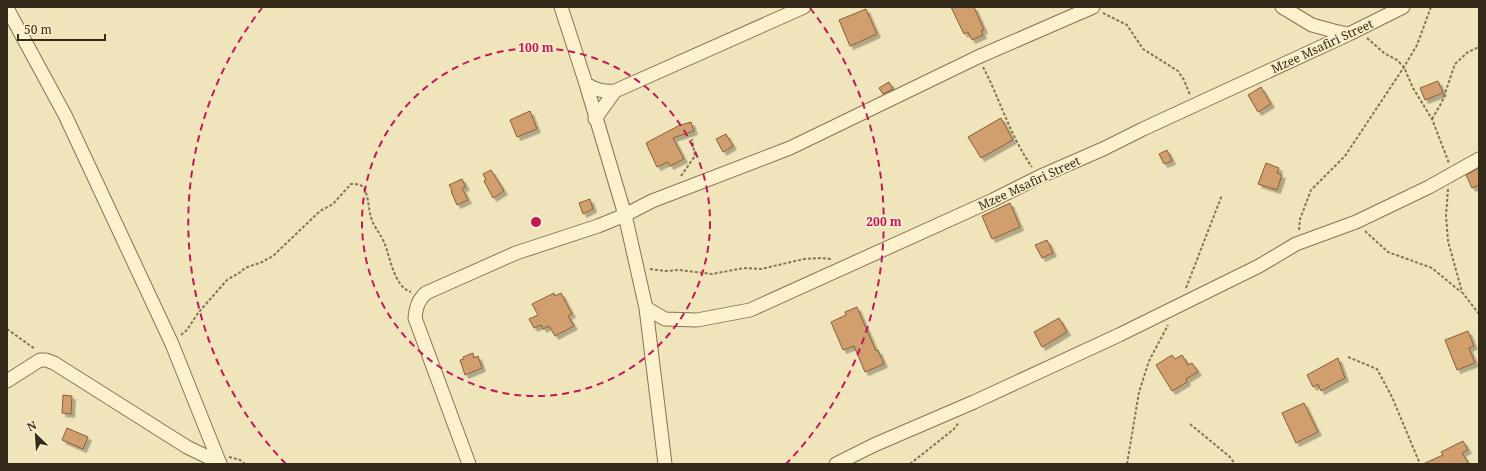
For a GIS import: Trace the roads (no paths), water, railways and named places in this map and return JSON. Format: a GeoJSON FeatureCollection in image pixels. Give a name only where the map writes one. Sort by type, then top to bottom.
{"type":"FeatureCollection","features":[{"type":"Feature","properties":{"kind":"street"},"geometry":{"type":"LineString","coordinates":[[561,7],[626,215],[646,308],[665,464]]}},
{"type":"Feature","properties":{"kind":"street"},"geometry":{"type":"LineString","coordinates":[[586,84],[605,92],[615,91],[804,7]]}},
{"type":"Feature","properties":{"kind":"street"},"geometry":{"type":"LineString","coordinates":[[469,464],[414,318],[420,298],[426,293],[516,253],[598,226],[626,215],[652,201],[790,148],[978,57],[1093,7]]}},
{"type":"Feature","properties":{"kind":"street"},"geometry":{"type":"LineString","coordinates":[[1282,7],[1312,25],[1334,31],[1354,32]]}},
{"type":"Feature","properties":{"kind":"street","name":"Mzee Msafiri Street"},"geometry":{"type":"LineString","coordinates":[[646,308],[665,319],[697,320],[750,310],[986,204],[1041,176],[1103,149],[1194,105],[1354,32],[1403,7]]}},
{"type":"Feature","properties":{"kind":"street"},"geometry":{"type":"LineString","coordinates":[[7,8],[65,115],[172,344],[220,464]]}},
{"type":"Feature","properties":{"kind":"street"},"geometry":{"type":"LineString","coordinates":[[596,118],[615,91]]}},
{"type":"Feature","properties":{"kind":"street"},"geometry":{"type":"LineString","coordinates":[[836,464],[874,445],[974,402],[1119,335],[1179,304],[1259,266],[1296,244],[1356,222],[1429,187],[1479,159]]}},
{"type":"Feature","properties":{"kind":"street"},"geometry":{"type":"LineString","coordinates":[[7,381],[40,360],[46,360],[54,363],[187,447],[220,464]]}}]}
